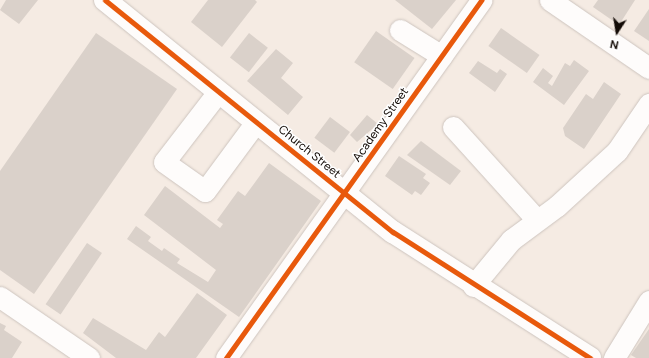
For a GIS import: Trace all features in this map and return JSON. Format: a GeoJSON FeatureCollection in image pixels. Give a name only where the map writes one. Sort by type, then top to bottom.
{"type":"FeatureCollection","features":[{"type":"Feature","properties":{"kind":"highway","name":"Church Street"},"geometry":{"type":"LineString","coordinates":[[106,0],[344,194],[473,286],[576,354]]}},
{"type":"Feature","properties":{"kind":"street","name":"Academy Street"},"geometry":{"type":"LineString","coordinates":[[226,358],[481,0]]}},
{"type":"Feature","properties":{"kind":"street"},"geometry":{"type":"LineString","coordinates":[[550,0],[649,68]]}},
{"type":"Feature","properties":{"kind":"street"},"geometry":{"type":"LineString","coordinates":[[400,30],[442,56]]}},
{"type":"Feature","properties":{"kind":"street"},"geometry":{"type":"LineString","coordinates":[[218,92],[164,162],[205,191],[256,122]]}},
{"type":"Feature","properties":{"kind":"street"},"geometry":{"type":"LineString","coordinates":[[473,286],[511,240],[537,220],[617,151],[649,104]]}},
{"type":"Feature","properties":{"kind":"street"},"geometry":{"type":"LineString","coordinates":[[453,127],[537,220]]}},
{"type":"Feature","properties":{"kind":"street"},"geometry":{"type":"LineString","coordinates":[[0,297],[89,358]]}},
{"type":"Feature","properties":{"kind":"street"},"geometry":{"type":"LineString","coordinates":[[614,358],[649,301]]}},
{"type":"Feature","properties":{"kind":"building"},"geometry":{"type":"Polygon","coordinates":[[[6,0],[38,0],[19,24],[0,10],[6,0]]]}},
{"type":"Feature","properties":{"kind":"building"},"geometry":{"type":"Polygon","coordinates":[[[208,0],[255,0],[257,2],[222,47],[191,22],[208,0]]]}},
{"type":"Feature","properties":{"kind":"building"},"geometry":{"type":"Polygon","coordinates":[[[395,0],[456,0],[432,29],[395,0]]]}},
{"type":"Feature","properties":{"kind":"building"},"geometry":{"type":"Polygon","coordinates":[[[598,0],[635,0],[619,25],[593,7],[598,0]]]}},
{"type":"Feature","properties":{"kind":"building"},"geometry":{"type":"Polygon","coordinates":[[[649,9],[649,41],[634,31],[649,9]]]}},
{"type":"Feature","properties":{"kind":"building"},"geometry":{"type":"Polygon","coordinates":[[[501,28],[540,55],[527,73],[488,46],[501,28]]]}},
{"type":"Feature","properties":{"kind":"building"},"geometry":{"type":"Polygon","coordinates":[[[376,31],[415,58],[393,89],[354,62],[376,31]]]}},
{"type":"Feature","properties":{"kind":"building"},"geometry":{"type":"Polygon","coordinates":[[[96,33],[177,89],[34,294],[0,270],[0,171],[96,33]]]}},
{"type":"Feature","properties":{"kind":"building"},"geometry":{"type":"Polygon","coordinates":[[[249,33],[268,48],[249,72],[230,57],[249,33]]]}},
{"type":"Feature","properties":{"kind":"building"},"geometry":{"type":"Polygon","coordinates":[[[276,49],[293,63],[281,78],[303,97],[288,115],[247,81],[276,49]]]}},
{"type":"Feature","properties":{"kind":"building"},"geometry":{"type":"Polygon","coordinates":[[[574,60],[589,71],[564,105],[533,82],[543,68],[553,76],[548,83],[552,86],[565,63],[570,66],[574,60]]]}},
{"type":"Feature","properties":{"kind":"building"},"geometry":{"type":"Polygon","coordinates":[[[478,61],[497,73],[500,69],[507,74],[495,92],[469,73],[478,61]]]}},
{"type":"Feature","properties":{"kind":"building"},"geometry":{"type":"Polygon","coordinates":[[[604,82],[621,94],[584,149],[565,136],[563,128],[586,94],[593,99],[604,82]]]}},
{"type":"Feature","properties":{"kind":"building"},"geometry":{"type":"Polygon","coordinates":[[[367,115],[378,124],[357,142],[350,135],[367,115]]]}},
{"type":"Feature","properties":{"kind":"building"},"geometry":{"type":"Polygon","coordinates":[[[330,117],[350,132],[334,153],[314,138],[330,117]]]}},
{"type":"Feature","properties":{"kind":"building"},"geometry":{"type":"Polygon","coordinates":[[[421,141],[461,171],[450,185],[407,155],[421,141]]]}},
{"type":"Feature","properties":{"kind":"building"},"geometry":{"type":"Polygon","coordinates":[[[399,156],[426,174],[423,178],[430,183],[421,195],[415,191],[412,195],[385,176],[399,156]]]}},
{"type":"Feature","properties":{"kind":"building"},"geometry":{"type":"Polygon","coordinates":[[[269,163],[321,201],[239,317],[127,239],[136,226],[151,237],[148,241],[162,251],[164,248],[180,259],[177,263],[208,282],[216,270],[144,215],[165,186],[220,228],[223,224],[217,220],[238,191],[245,196],[269,163]]]}},
{"type":"Feature","properties":{"kind":"building"},"geometry":{"type":"Polygon","coordinates":[[[87,243],[102,253],[61,314],[46,304],[87,243]]]}},
{"type":"Feature","properties":{"kind":"building"},"geometry":{"type":"Polygon","coordinates":[[[197,293],[227,315],[196,358],[116,358],[83,333],[93,318],[146,350],[159,332],[165,337],[197,293]]]}},
{"type":"Feature","properties":{"kind":"building"},"geometry":{"type":"Polygon","coordinates":[[[0,323],[6,326],[4,330],[22,342],[12,358],[0,358],[0,323]]]}},
{"type":"Feature","properties":{"kind":"building"},"geometry":{"type":"Polygon","coordinates":[[[649,329],[649,358],[636,358],[631,355],[649,329]]]}},
{"type":"Feature","properties":{"kind":"cycle path"},"geometry":{"type":"LineString","coordinates":[[105,0],[393,232],[590,358]]}},
{"type":"Feature","properties":{"kind":"cycle path"},"geometry":{"type":"LineString","coordinates":[[226,358],[481,0]]}}]}
